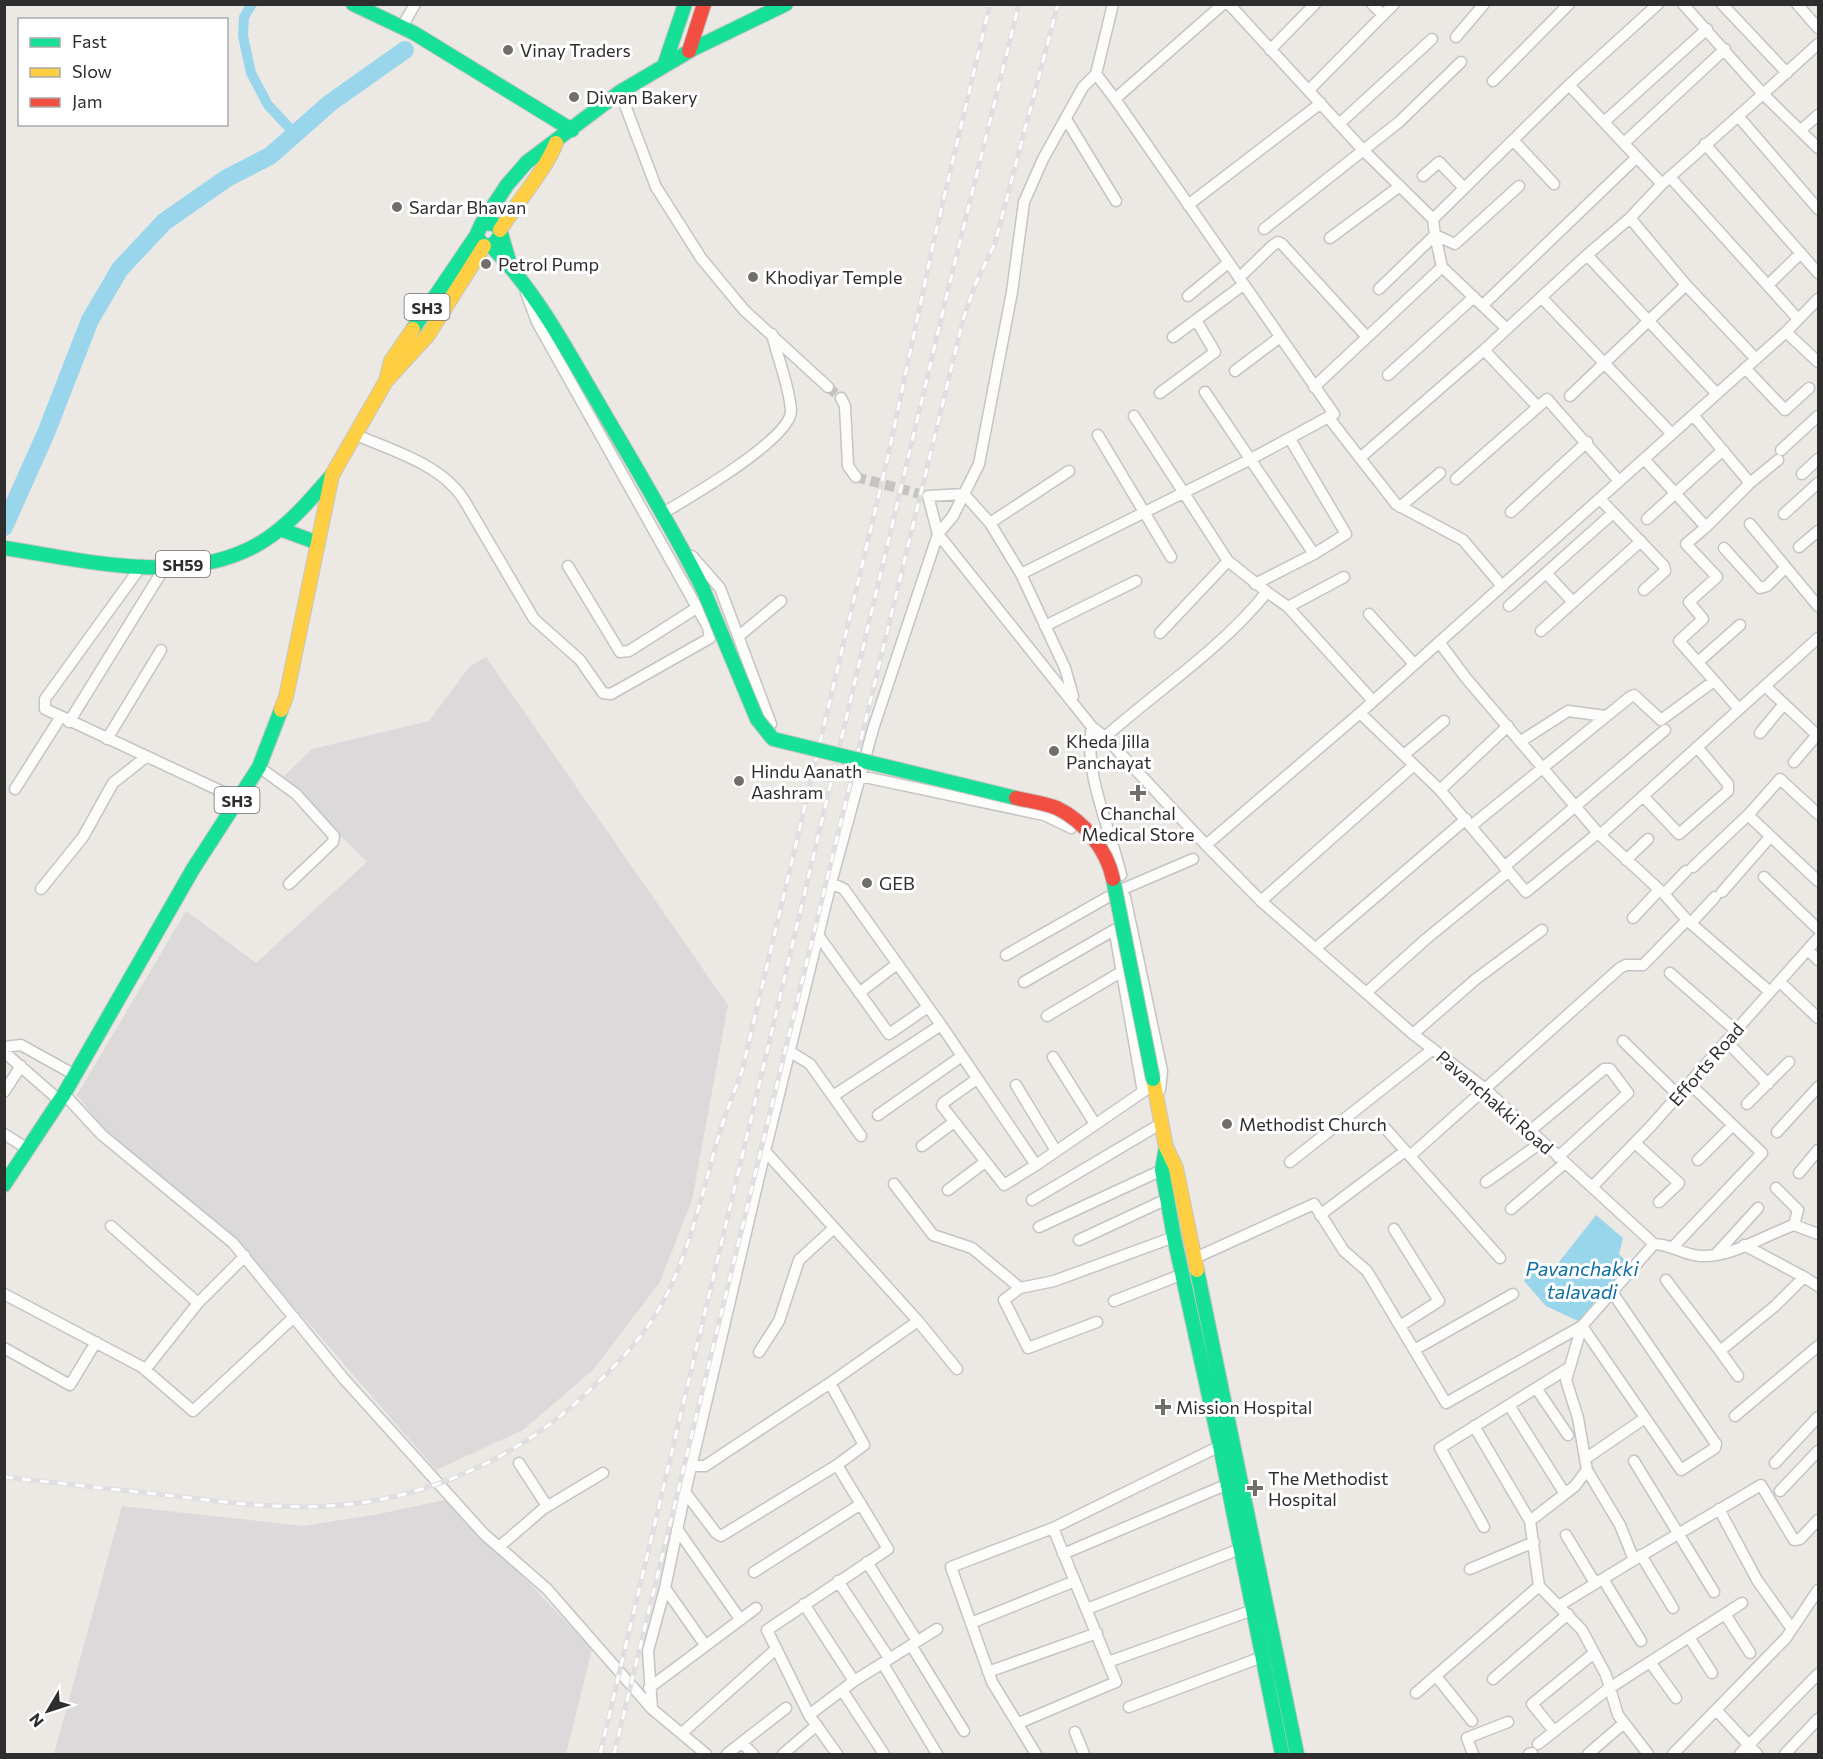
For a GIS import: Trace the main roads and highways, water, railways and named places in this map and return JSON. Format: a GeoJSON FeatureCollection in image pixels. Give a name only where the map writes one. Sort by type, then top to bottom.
{"type":"FeatureCollection","features":[{"type":"Feature","properties":{"kind":"main road"},"geometry":{"type":"LineString","coordinates":[[353,4],[402,27],[572,130]]}},
{"type":"Feature","properties":{"kind":"main road"},"geometry":{"type":"LineString","coordinates":[[664,66],[685,4]]}},
{"type":"Feature","properties":{"kind":"main road"},"geometry":{"type":"LineString","coordinates":[[689,51],[704,4]]}},
{"type":"Feature","properties":{"kind":"main road"},"geometry":{"type":"LineString","coordinates":[[489,236],[507,185],[540,151],[556,143],[620,92],[689,51],[786,4]]}},
{"type":"Feature","properties":{"kind":"main road"},"geometry":{"type":"LineString","coordinates":[[489,236],[550,158],[556,143]]}},
{"type":"Feature","properties":{"kind":"main road"},"geometry":{"type":"LineString","coordinates":[[489,236],[538,302],[663,513],[703,589],[757,719],[773,739],[1056,808],[1075,820],[1095,838],[1110,867],[1150,1085],[1157,1100],[1166,1147],[1176,1168],[1297,1755]]}},
{"type":"Feature","properties":{"kind":"main road","name":"SH3"},"geometry":{"type":"LineString","coordinates":[[4,1185],[62,1097],[193,868],[259,767],[286,697],[332,475],[386,381],[402,368],[421,345],[489,236]]}},
{"type":"Feature","properties":{"kind":"main road","name":"SH59"},"geometry":{"type":"LineString","coordinates":[[4,548],[141,565],[166,565],[226,558],[254,546],[280,529],[306,506],[332,475]]}},
{"type":"Feature","properties":{"kind":"main road"},"geometry":{"type":"LineString","coordinates":[[280,529],[318,543]]}},
{"type":"Feature","properties":{"kind":"main road"},"geometry":{"type":"LineString","coordinates":[[1166,1147],[1162,1170],[1174,1237],[1228,1484],[1282,1755]]}},
{"type":"Feature","properties":{"kind":"water","name":"Pavanchakki talavadi"},"geometry":{"type":"Polygon","coordinates":[[[1596,1215],[1623,1238],[1619,1254],[1629,1264],[1593,1309],[1578,1321],[1546,1306],[1524,1281],[1527,1266],[1556,1266],[1596,1215]]]}},
{"type":"Feature","properties":{"kind":"waterway"},"geometry":{"type":"LineString","coordinates":[[252,4],[244,17],[243,36],[251,73],[268,105],[295,134]]}},
{"type":"Feature","properties":{"kind":"waterway"},"geometry":{"type":"LineString","coordinates":[[4,527],[46,433],[90,320],[120,269],[164,222],[227,178],[270,156],[330,103],[405,50]]}},
{"type":"Feature","properties":{"kind":"tunnel"},"geometry":{"type":"LineString","coordinates":[[828,387],[841,398]]}},
{"type":"Feature","properties":{"kind":"tunnel"},"geometry":{"type":"LineString","coordinates":[[856,477],[928,496]]}},
{"type":"Feature","properties":{"kind":"railway"},"geometry":{"type":"LineString","coordinates":[[4,1477],[258,1505],[321,1506],[375,1501],[439,1484],[500,1456],[528,1439],[555,1420],[592,1388],[616,1365],[648,1326],[674,1280],[694,1223],[728,1108],[742,1071],[888,456],[934,240],[990,4]]}},
{"type":"Feature","properties":{"kind":"railway"},"geometry":{"type":"LineString","coordinates":[[600,1754],[948,290],[1019,4]]}},
{"type":"Feature","properties":{"kind":"railway"},"geometry":{"type":"LineString","coordinates":[[614,1754],[963,320],[975,285],[995,243],[1058,4]]}},
{"type":"Feature","properties":{"kind":"place","name":"Vinay Traders"},"geometry":{"type":"Point","coordinates":[508,50]}},
{"type":"Feature","properties":{"kind":"place","name":"Diwan Bakery"},"geometry":{"type":"Point","coordinates":[574,97]}},
{"type":"Feature","properties":{"kind":"place","name":"Sardar Bhavan"},"geometry":{"type":"Point","coordinates":[397,207]}},
{"type":"Feature","properties":{"kind":"place","name":"Petrol Pump"},"geometry":{"type":"Point","coordinates":[486,264]}},
{"type":"Feature","properties":{"kind":"place","name":"Khodiyar Temple"},"geometry":{"type":"Point","coordinates":[753,277]}},
{"type":"Feature","properties":{"kind":"place","name":"Kheda Jilla Panchayat"},"geometry":{"type":"Point","coordinates":[1054,751]}},
{"type":"Feature","properties":{"kind":"place","name":"Hindu Aanath Aashram"},"geometry":{"type":"Point","coordinates":[739,781]}},
{"type":"Feature","properties":{"kind":"place","name":"Chanchal Medical Store"},"geometry":{"type":"Point","coordinates":[1138,793]}},
{"type":"Feature","properties":{"kind":"place","name":"GEB"},"geometry":{"type":"Point","coordinates":[867,883]}},
{"type":"Feature","properties":{"kind":"place","name":"Methodist Church"},"geometry":{"type":"Point","coordinates":[1227,1124]}},
{"type":"Feature","properties":{"kind":"place","name":"Mission Hospital"},"geometry":{"type":"Point","coordinates":[1163,1407]}},
{"type":"Feature","properties":{"kind":"place","name":"The Methodist Hospital"},"geometry":{"type":"Point","coordinates":[1255,1488]}}]}
